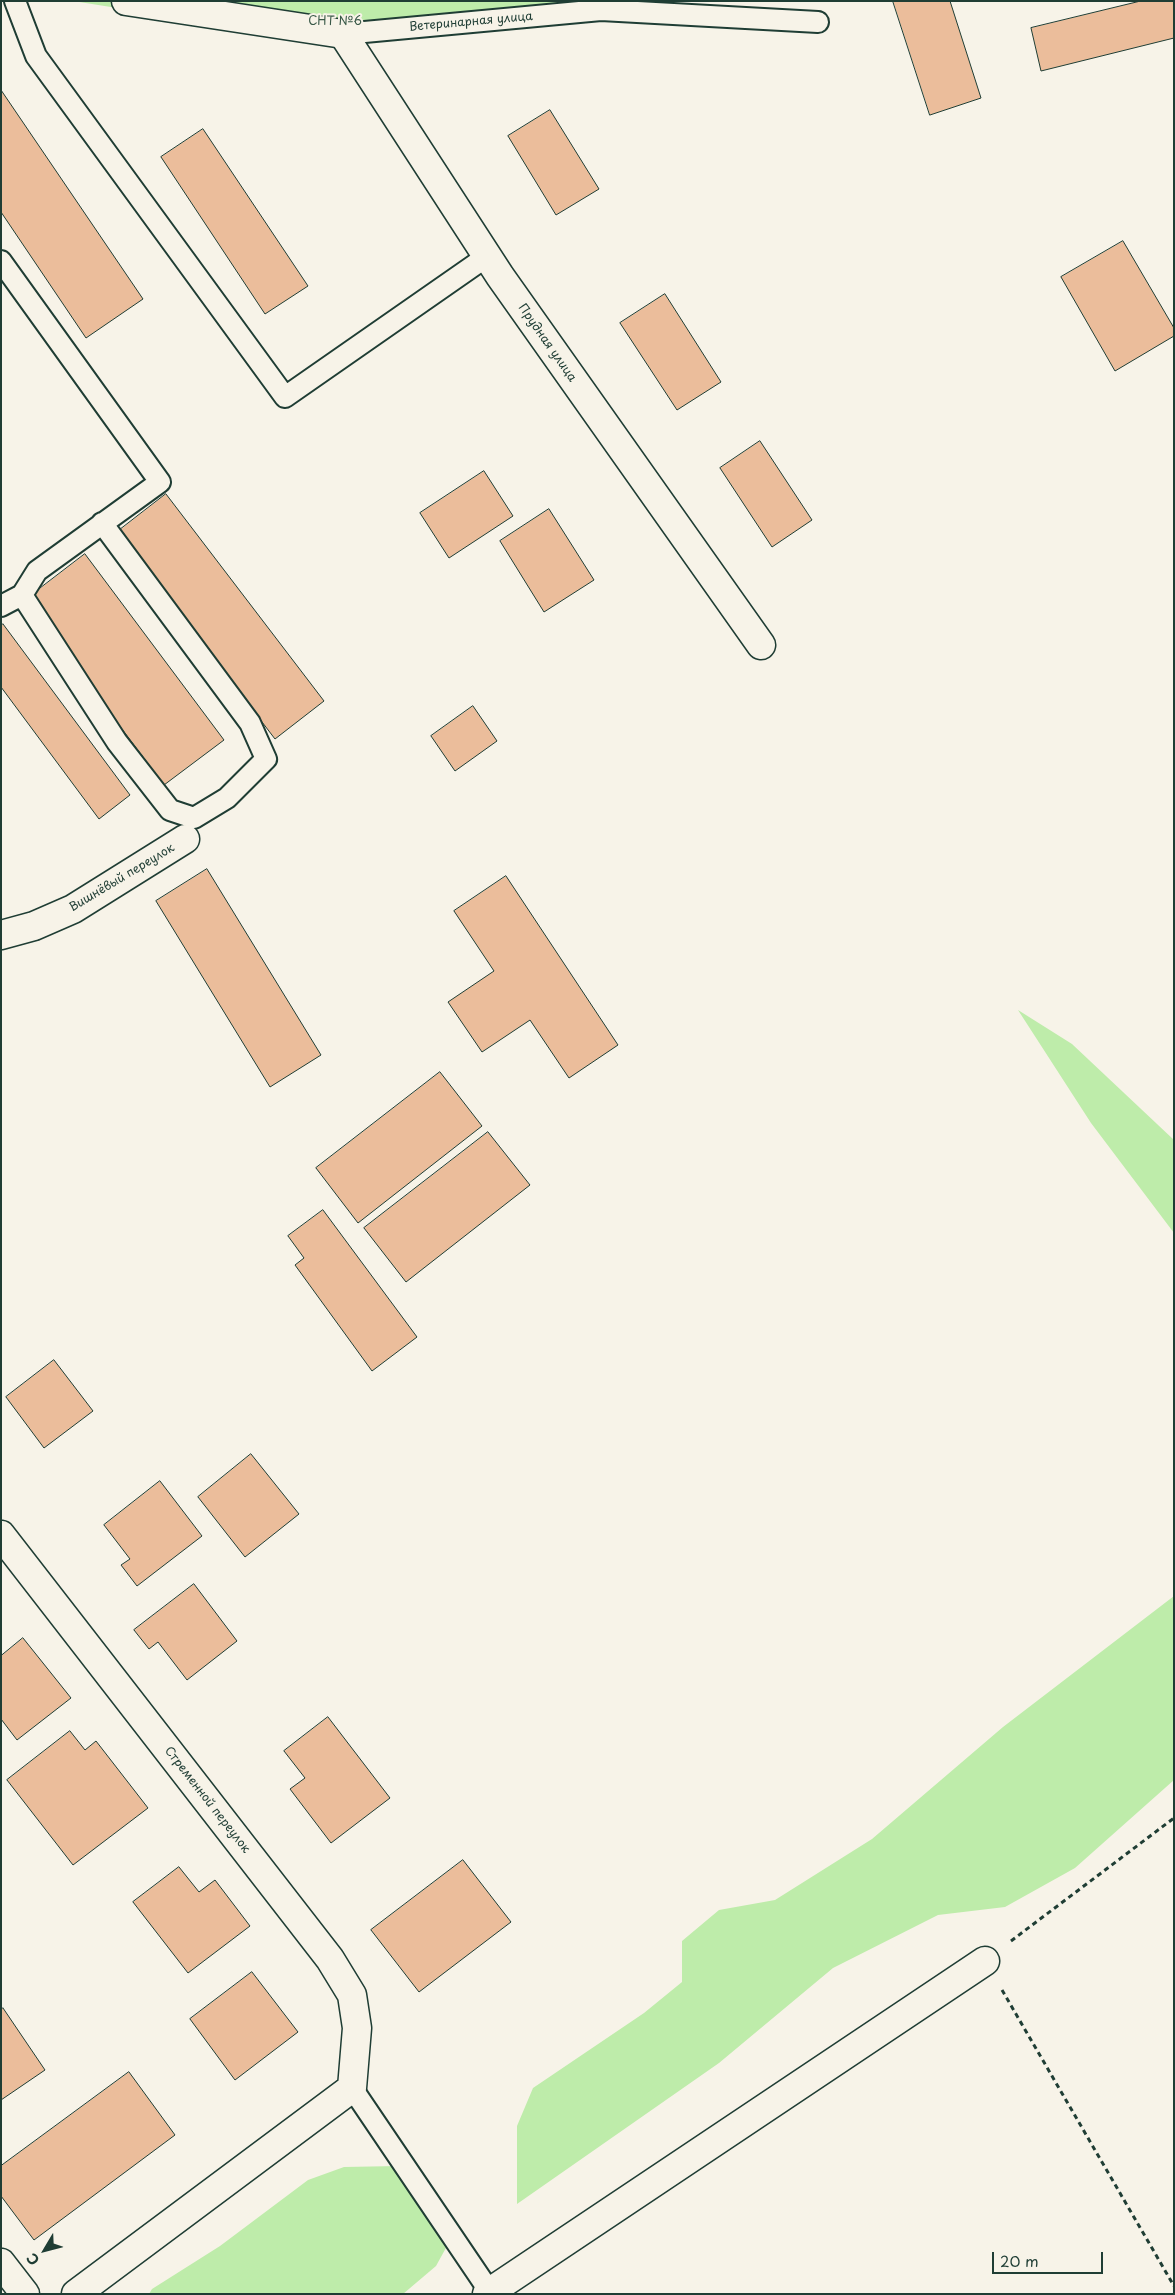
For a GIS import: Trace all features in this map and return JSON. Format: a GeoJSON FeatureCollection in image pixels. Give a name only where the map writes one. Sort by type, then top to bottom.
{"type":"FeatureCollection","features":[{"type":"Feature","properties":{"kind":"street","name":"Ветеринарная улица"},"geometry":{"type":"LineString","coordinates":[[126,1],[343,34]]}},
{"type":"Feature","properties":{"kind":"street","name":"Прудная улица"},"geometry":{"type":"LineString","coordinates":[[343,34],[486,256],[761,645]]}},
{"type":"Feature","properties":{"kind":"street","name":"Вишнёвый переулок"},"geometry":{"type":"LineString","coordinates":[[1,935],[34,926],[73,909],[185,839]]}},
{"type":"Feature","properties":{"kind":"street","name":"Стременной переулок"},"geometry":{"type":"LineString","coordinates":[[1,1535],[330,1959],[352,1995],[357,2028],[352,2088]]}},
{"type":"Feature","properties":{"kind":"street"},"geometry":{"type":"LineString","coordinates":[[489,2293],[985,1960]]}},
{"type":"Feature","properties":{"kind":"street"},"geometry":{"type":"LineString","coordinates":[[76,2294],[352,2088]]}},
{"type":"Feature","properties":{"kind":"street"},"geometry":{"type":"LineString","coordinates":[[1,2263],[24,2294]]}},
{"type":"Feature","properties":{"kind":"lane"},"geometry":{"type":"LineString","coordinates":[[15,1],[36,56],[285,397],[486,256]]}},
{"type":"Feature","properties":{"kind":"lane","name":"Ветеринарная улица"},"geometry":{"type":"LineString","coordinates":[[343,34],[599,6],[818,22]]}},
{"type":"Feature","properties":{"kind":"lane"},"geometry":{"type":"LineString","coordinates":[[1,261],[160,482],[37,571],[22,595],[1,606]]}},
{"type":"Feature","properties":{"kind":"lane"},"geometry":{"type":"LineString","coordinates":[[22,595],[117,742],[170,810],[194,818],[227,798],[266,759],[250,723],[102,523]]}},
{"type":"Feature","properties":{"kind":"lane"},"geometry":{"type":"LineString","coordinates":[[352,2088],[489,2293]]}},
{"type":"Feature","properties":{"kind":"path"},"geometry":{"type":"LineString","coordinates":[[1174,1818],[985,1960],[1174,2286]]}},
{"type":"Feature","properties":{"kind":"green space","name":"СНТ №6"},"geometry":{"type":"Polygon","coordinates":[[[73,1],[590,1],[338,43],[73,1]]]}},
{"type":"Feature","properties":{"kind":"green space"},"geometry":{"type":"Polygon","coordinates":[[[1018,1010],[1072,1044],[1174,1140],[1174,1233],[1091,1123],[1018,1010]]]}},
{"type":"Feature","properties":{"kind":"green space"},"geometry":{"type":"Polygon","coordinates":[[[1174,1596],[1174,1780],[1075,1868],[1005,1907],[938,1915],[833,1968],[719,2063],[517,2204],[517,2126],[533,2088],[644,2013],[682,1982],[682,1941],[719,1910],[775,1900],[872,1839],[1003,1727],[1174,1596]]]}},
{"type":"Feature","properties":{"kind":"green space"},"geometry":{"type":"Polygon","coordinates":[[[398,2166],[433,2207],[447,2246],[436,2266],[403,2294],[149,2294],[152,2289],[220,2246],[308,2180],[344,2167],[398,2166]]]}},
{"type":"Feature","properties":{"kind":"building"},"geometry":{"type":"Polygon","coordinates":[[[893,1],[950,1],[981,98],[930,115],[893,1]]]}},
{"type":"Feature","properties":{"kind":"building"},"geometry":{"type":"Polygon","coordinates":[[[1141,1],[1174,1],[1174,38],[1041,71],[1031,28],[1141,1]]]}},
{"type":"Feature","properties":{"kind":"building"},"geometry":{"type":"Polygon","coordinates":[[[1,90],[143,299],[86,338],[1,212],[1,90]]]}},
{"type":"Feature","properties":{"kind":"building"},"geometry":{"type":"Polygon","coordinates":[[[550,110],[599,189],[556,215],[508,136],[550,110]]]}},
{"type":"Feature","properties":{"kind":"building"},"geometry":{"type":"Polygon","coordinates":[[[203,129],[308,286],[265,314],[161,157],[203,129]]]}},
{"type":"Feature","properties":{"kind":"building"},"geometry":{"type":"Polygon","coordinates":[[[1123,241],[1174,328],[1174,336],[1115,371],[1061,277],[1123,241]]]}},
{"type":"Feature","properties":{"kind":"building"},"geometry":{"type":"Polygon","coordinates":[[[665,294],[721,382],[677,410],[620,323],[665,294]]]}},
{"type":"Feature","properties":{"kind":"building"},"geometry":{"type":"Polygon","coordinates":[[[760,441],[812,520],[772,547],[720,468],[760,441]]]}},
{"type":"Feature","properties":{"kind":"building"},"geometry":{"type":"Polygon","coordinates":[[[484,471],[513,516],[449,558],[420,513],[484,471]]]}},
{"type":"Feature","properties":{"kind":"building"},"geometry":{"type":"Polygon","coordinates":[[[166,494],[324,701],[275,739],[117,532],[166,494]]]}},
{"type":"Feature","properties":{"kind":"building"},"geometry":{"type":"Polygon","coordinates":[[[549,509],[594,580],[544,612],[500,541],[549,509]]]}},
{"type":"Feature","properties":{"kind":"building"},"geometry":{"type":"Polygon","coordinates":[[[85,554],[224,740],[164,785],[25,600],[85,554]]]}},
{"type":"Feature","properties":{"kind":"building"},"geometry":{"type":"Polygon","coordinates":[[[3,624],[130,795],[99,819],[1,687],[1,626],[3,624]]]}},
{"type":"Feature","properties":{"kind":"building"},"geometry":{"type":"Polygon","coordinates":[[[473,706],[497,741],[455,771],[431,736],[473,706]]]}},
{"type":"Feature","properties":{"kind":"building"},"geometry":{"type":"Polygon","coordinates":[[[207,869],[321,1055],[270,1087],[156,901],[207,869]]]}},
{"type":"Feature","properties":{"kind":"building"},"geometry":{"type":"Polygon","coordinates":[[[506,876],[618,1045],[569,1078],[530,1020],[482,1052],[448,1002],[494,971],[454,911],[506,876]]]}},
{"type":"Feature","properties":{"kind":"building"},"geometry":{"type":"Polygon","coordinates":[[[440,1072],[482,1126],[358,1223],[316,1168],[440,1072]]]}},
{"type":"Feature","properties":{"kind":"building"},"geometry":{"type":"Polygon","coordinates":[[[488,1132],[530,1185],[406,1282],[364,1228],[488,1132]]]}},
{"type":"Feature","properties":{"kind":"building"},"geometry":{"type":"Polygon","coordinates":[[[323,1210],[417,1337],[372,1371],[295,1265],[304,1258],[288,1236],[323,1210]]]}},
{"type":"Feature","properties":{"kind":"building"},"geometry":{"type":"Polygon","coordinates":[[[54,1360],[93,1411],[44,1448],[6,1397],[54,1360]]]}},
{"type":"Feature","properties":{"kind":"building"},"geometry":{"type":"Polygon","coordinates":[[[251,1454],[299,1514],[245,1557],[198,1497],[251,1454]]]}},
{"type":"Feature","properties":{"kind":"building"},"geometry":{"type":"Polygon","coordinates":[[[160,1481],[202,1536],[137,1586],[121,1565],[130,1559],[104,1525],[160,1481]]]}},
{"type":"Feature","properties":{"kind":"building"},"geometry":{"type":"Polygon","coordinates":[[[194,1584],[237,1641],[187,1680],[158,1642],[149,1649],[134,1630],[194,1584]]]}},
{"type":"Feature","properties":{"kind":"building"},"geometry":{"type":"Polygon","coordinates":[[[23,1638],[71,1698],[17,1740],[1,1719],[1,1656],[23,1638]]]}},
{"type":"Feature","properties":{"kind":"building"},"geometry":{"type":"Polygon","coordinates":[[[328,1717],[390,1798],[331,1843],[290,1789],[305,1778],[284,1751],[328,1717]]]}},
{"type":"Feature","properties":{"kind":"building"},"geometry":{"type":"Polygon","coordinates":[[[70,1731],[85,1750],[96,1741],[148,1808],[73,1865],[7,1780],[70,1731]]]}},
{"type":"Feature","properties":{"kind":"building"},"geometry":{"type":"Polygon","coordinates":[[[463,1860],[511,1922],[419,1992],[371,1930],[463,1860]]]}},
{"type":"Feature","properties":{"kind":"building"},"geometry":{"type":"Polygon","coordinates":[[[179,1867],[199,1892],[215,1880],[250,1926],[188,1973],[133,1902],[179,1867]]]}},
{"type":"Feature","properties":{"kind":"building"},"geometry":{"type":"Polygon","coordinates":[[[252,1972],[298,2032],[235,2080],[190,2019],[252,1972]]]}},
{"type":"Feature","properties":{"kind":"building"},"geometry":{"type":"Polygon","coordinates":[[[3,2008],[45,2070],[1,2100],[1,2010],[3,2008]]]}},
{"type":"Feature","properties":{"kind":"building"},"geometry":{"type":"Polygon","coordinates":[[[129,2072],[175,2135],[34,2240],[1,2196],[1,2166],[129,2072]]]}}]}
